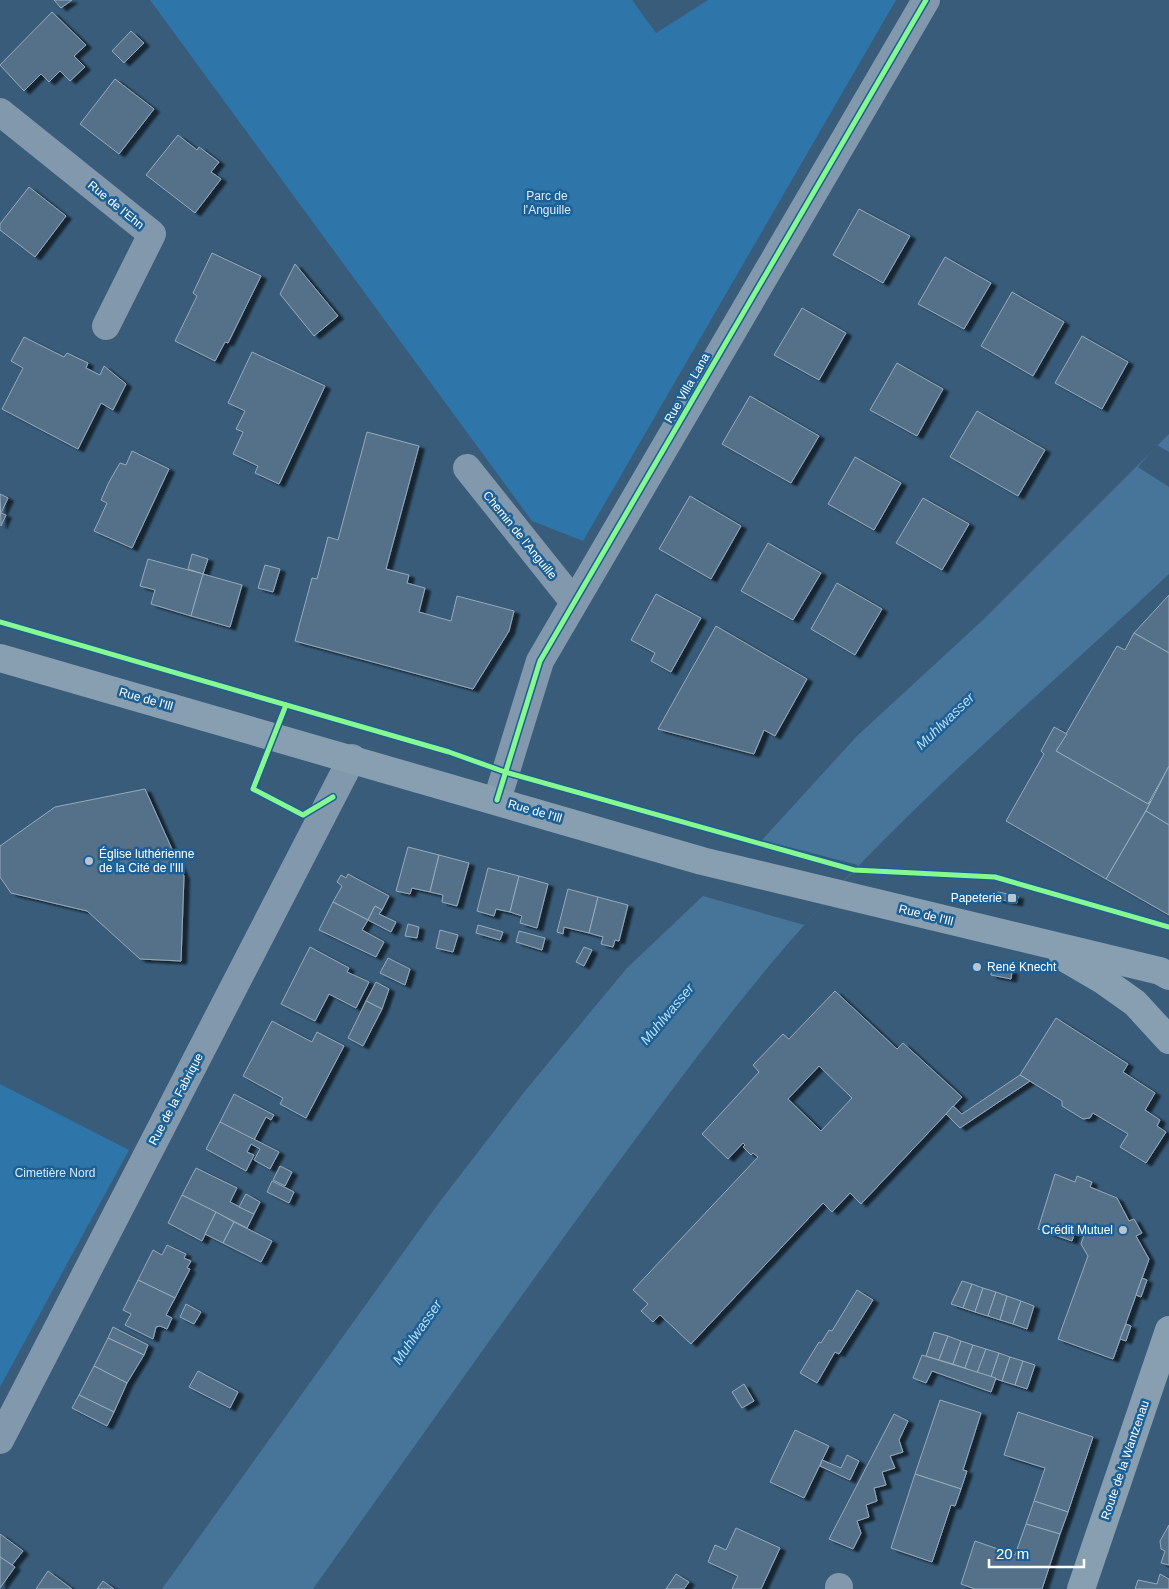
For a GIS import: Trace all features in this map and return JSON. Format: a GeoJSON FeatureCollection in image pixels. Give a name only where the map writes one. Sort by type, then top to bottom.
{"type":"FeatureCollection","features":[{"type":"Feature","properties":{"kind":"main road","name":"Rue de l'Ill"},"geometry":{"type":"LineString","coordinates":[[0,658],[352,758],[702,861],[1166,973]]}},
{"type":"Feature","properties":{"kind":"main road","name":"Rue de l'Ill"},"geometry":{"type":"LineString","coordinates":[[1016,936],[1064,957],[1104,981],[1135,1004],[1169,1040]]}},
{"type":"Feature","properties":{"kind":"main road","name":"Route de la Wantzenau"},"geometry":{"type":"LineString","coordinates":[[1081,1589],[1169,1330]]}},
{"type":"Feature","properties":{"kind":"street","name":"Rue Villa Lana"},"geometry":{"type":"LineString","coordinates":[[497,800],[540,661],[926,0]]}},
{"type":"Feature","properties":{"kind":"street","name":"Rue de l'Ehn"},"geometry":{"type":"LineString","coordinates":[[0,112],[152,234],[106,326]]}},
{"type":"Feature","properties":{"kind":"street","name":"Chemin de l'Anguille"},"geometry":{"type":"LineString","coordinates":[[466,468],[574,602]]}},
{"type":"Feature","properties":{"kind":"street","name":"Rue de la Fabrique"},"geometry":{"type":"LineString","coordinates":[[0,1440],[352,758]]}},
{"type":"Feature","properties":{"kind":"green space","name":"Parc de l'Anguille"},"geometry":{"type":"Polygon","coordinates":[[[150,0],[632,0],[656,33],[708,0],[896,0],[583,541],[532,521],[150,0]]]}},
{"type":"Feature","properties":{"kind":"green space","name":"Cimetière Nord"},"geometry":{"type":"Polygon","coordinates":[[[0,1084],[129,1150],[0,1387],[0,1084]]]}},
{"type":"Feature","properties":{"kind":"water","name":"Muhlwasser"},"geometry":{"type":"Polygon","coordinates":[[[1169,434],[1169,574],[938,787],[849,876],[782,951],[709,1041],[617,1164],[313,1589],[162,1589],[438,1204],[525,1091],[627,968],[762,840],[857,736],[984,619],[1169,434]]]}},
{"type":"Feature","properties":{"kind":"pier"},"geometry":{"type":"Polygon","coordinates":[[[1157,445],[1169,452],[1169,487],[1138,467],[1157,445]]]}},
{"type":"Feature","properties":{"kind":"pier"},"geometry":{"type":"Polygon","coordinates":[[[762,840],[858,865],[804,925],[703,896],[762,840]]]}},
{"type":"Feature","properties":{"kind":"building"},"geometry":{"type":"Polygon","coordinates":[[[54,0],[72,0],[61,8],[54,0]]]}},
{"type":"Feature","properties":{"kind":"building"},"geometry":{"type":"Polygon","coordinates":[[[52,12],[86,45],[74,56],[85,67],[70,81],[60,71],[49,82],[41,74],[24,91],[0,65],[52,12]]]}},
{"type":"Feature","properties":{"kind":"building"},"geometry":{"type":"Polygon","coordinates":[[[131,31],[144,43],[124,63],[112,51],[131,31]]]}},
{"type":"Feature","properties":{"kind":"building"},"geometry":{"type":"Polygon","coordinates":[[[115,79],[154,109],[119,154],[80,124],[115,79]]]}},
{"type":"Feature","properties":{"kind":"building"},"geometry":{"type":"Polygon","coordinates":[[[178,135],[197,150],[199,147],[219,162],[211,172],[221,179],[195,213],[146,175],[178,135]]]}},
{"type":"Feature","properties":{"kind":"building"},"geometry":{"type":"Polygon","coordinates":[[[29,187],[66,216],[35,257],[0,230],[0,224],[29,187]]]}},
{"type":"Feature","properties":{"kind":"building"},"geometry":{"type":"Polygon","coordinates":[[[859,209],[910,236],[883,283],[833,255],[859,209]]]}},
{"type":"Feature","properties":{"kind":"building"},"geometry":{"type":"Polygon","coordinates":[[[212,253],[261,276],[228,343],[225,342],[215,361],[175,341],[197,296],[193,293],[212,253]]]}},
{"type":"Feature","properties":{"kind":"building"},"geometry":{"type":"Polygon","coordinates":[[[945,257],[991,283],[964,329],[918,304],[945,257]]]}},
{"type":"Feature","properties":{"kind":"building"},"geometry":{"type":"Polygon","coordinates":[[[295,264],[338,316],[314,336],[280,294],[295,264]]]}},
{"type":"Feature","properties":{"kind":"building"},"geometry":{"type":"Polygon","coordinates":[[[1012,292],[1064,322],[1033,376],[981,346],[1012,292]]]}},
{"type":"Feature","properties":{"kind":"building"},"geometry":{"type":"Polygon","coordinates":[[[802,308],[846,333],[819,380],[774,355],[802,308]]]}},
{"type":"Feature","properties":{"kind":"building"},"geometry":{"type":"Polygon","coordinates":[[[1082,336],[1128,362],[1102,409],[1055,383],[1082,336]]]}},
{"type":"Feature","properties":{"kind":"building"},"geometry":{"type":"Polygon","coordinates":[[[24,337],[64,357],[67,353],[88,363],[86,368],[100,375],[104,366],[126,384],[113,410],[101,403],[78,449],[2,409],[23,368],[11,361],[24,337]]]}},
{"type":"Feature","properties":{"kind":"building"},"geometry":{"type":"Polygon","coordinates":[[[252,352],[325,386],[279,484],[255,473],[258,466],[233,454],[243,432],[236,429],[245,411],[228,403],[252,352]]]}},
{"type":"Feature","properties":{"kind":"building"},"geometry":{"type":"Polygon","coordinates":[[[897,363],[943,389],[917,436],[870,410],[897,363]]]}},
{"type":"Feature","properties":{"kind":"building"},"geometry":{"type":"Polygon","coordinates":[[[750,396],[819,436],[791,483],[722,444],[750,396]]]}},
{"type":"Feature","properties":{"kind":"building"},"geometry":{"type":"Polygon","coordinates":[[[977,411],[1045,450],[1018,496],[950,457],[977,411]]]}},
{"type":"Feature","properties":{"kind":"building"},"geometry":{"type":"Polygon","coordinates":[[[367,432],[419,446],[386,569],[409,575],[407,583],[425,588],[419,612],[451,621],[457,596],[514,611],[509,631],[473,689],[295,641],[312,578],[317,579],[328,537],[338,540],[367,432]]]}},
{"type":"Feature","properties":{"kind":"building"},"geometry":{"type":"Polygon","coordinates":[[[132,451],[169,469],[132,548],[94,531],[107,503],[101,500],[109,482],[120,463],[126,465],[132,451]]]}},
{"type":"Feature","properties":{"kind":"building"},"geometry":{"type":"Polygon","coordinates":[[[855,457],[901,483],[874,530],[828,504],[855,457]]]}},
{"type":"Feature","properties":{"kind":"building"},"geometry":{"type":"Polygon","coordinates":[[[0,494],[8,498],[1,513],[6,515],[1,526],[0,494]]]}},
{"type":"Feature","properties":{"kind":"building"},"geometry":{"type":"Polygon","coordinates":[[[690,496],[741,526],[711,579],[659,549],[690,496]]]}},
{"type":"Feature","properties":{"kind":"building"},"geometry":{"type":"Polygon","coordinates":[[[923,498],[969,524],[942,570],[896,543],[923,498]]]}},
{"type":"Feature","properties":{"kind":"building"},"geometry":{"type":"Polygon","coordinates":[[[768,543],[821,573],[793,620],[741,591],[768,543]]]}},
{"type":"Feature","properties":{"kind":"building"},"geometry":{"type":"Polygon","coordinates":[[[192,554],[208,559],[203,574],[188,569],[192,554]]]}},
{"type":"Feature","properties":{"kind":"building"},"geometry":{"type":"Polygon","coordinates":[[[148,559],[203,574],[191,616],[151,604],[155,590],[140,586],[148,559]]]}},
{"type":"Feature","properties":{"kind":"building"},"geometry":{"type":"Polygon","coordinates":[[[265,565],[280,569],[273,592],[258,588],[265,565]]]}},
{"type":"Feature","properties":{"kind":"building"},"geometry":{"type":"Polygon","coordinates":[[[203,574],[242,585],[230,627],[191,616],[203,574]]]}},
{"type":"Feature","properties":{"kind":"building"},"geometry":{"type":"Polygon","coordinates":[[[837,583],[882,609],[855,655],[811,629],[837,583]]]}},
{"type":"Feature","properties":{"kind":"building"},"geometry":{"type":"Polygon","coordinates":[[[656,594],[701,618],[671,672],[651,661],[655,653],[631,640],[656,594]]]}},
{"type":"Feature","properties":{"kind":"building"},"geometry":{"type":"Polygon","coordinates":[[[1169,595],[1169,653],[1134,633],[1169,595]]]}},
{"type":"Feature","properties":{"kind":"building"},"geometry":{"type":"Polygon","coordinates":[[[716,626],[807,679],[775,736],[764,730],[754,754],[658,729],[716,626]]]}},
{"type":"Feature","properties":{"kind":"building"},"geometry":{"type":"Polygon","coordinates":[[[1134,633],[1169,653],[1169,766],[1148,804],[1056,751],[1117,646],[1125,650],[1134,633]]]}},
{"type":"Feature","properties":{"kind":"building"},"geometry":{"type":"Polygon","coordinates":[[[1054,727],[1067,734],[1056,751],[1148,804],[1152,800],[1106,879],[1006,821],[1044,754],[1041,751],[1054,727]]]}},
{"type":"Feature","properties":{"kind":"building"},"geometry":{"type":"Polygon","coordinates":[[[1169,766],[1169,825],[1146,811],[1169,766]]]}},
{"type":"Feature","properties":{"kind":"building","name":"Église luthérienne de la Cité de l'Ill"},"geometry":{"type":"Polygon","coordinates":[[[145,789],[184,876],[181,961],[140,959],[87,911],[11,893],[0,877],[0,846],[55,807],[145,789]]]}},
{"type":"Feature","properties":{"kind":"building"},"geometry":{"type":"Polygon","coordinates":[[[1146,811],[1169,825],[1169,915],[1106,879],[1146,811]]]}},
{"type":"Feature","properties":{"kind":"building"},"geometry":{"type":"Polygon","coordinates":[[[408,847],[439,855],[430,892],[412,888],[410,894],[396,891],[408,847]]]}},
{"type":"Feature","properties":{"kind":"building"},"geometry":{"type":"Polygon","coordinates":[[[439,855],[469,863],[457,906],[442,902],[443,895],[430,892],[439,855]]]}},
{"type":"Feature","properties":{"kind":"building"},"geometry":{"type":"Polygon","coordinates":[[[488,868],[519,876],[510,912],[496,909],[494,916],[477,911],[488,868]]]}},
{"type":"Feature","properties":{"kind":"building"},"geometry":{"type":"Polygon","coordinates":[[[348,874],[389,896],[382,910],[375,906],[368,920],[333,902],[342,886],[337,882],[341,875],[346,878],[348,874]]]}},
{"type":"Feature","properties":{"kind":"building"},"geometry":{"type":"Polygon","coordinates":[[[519,876],[548,884],[537,928],[520,923],[522,916],[510,912],[519,876]]]}},
{"type":"Feature","properties":{"kind":"building"},"geometry":{"type":"Polygon","coordinates":[[[568,889],[598,897],[589,933],[564,927],[563,934],[557,932],[568,889]]]}},
{"type":"Feature","properties":{"kind":"building"},"geometry":{"type":"Polygon","coordinates":[[[998,892],[1018,896],[1017,903],[997,899],[998,892]]]}},
{"type":"Feature","properties":{"kind":"building"},"geometry":{"type":"Polygon","coordinates":[[[598,897],[628,905],[619,941],[615,940],[613,947],[601,944],[603,937],[589,933],[598,897]]]}},
{"type":"Feature","properties":{"kind":"building"},"geometry":{"type":"Polygon","coordinates":[[[333,902],[368,920],[362,930],[384,942],[376,957],[319,930],[333,902]]]}},
{"type":"Feature","properties":{"kind":"building"},"geometry":{"type":"Polygon","coordinates":[[[375,906],[382,910],[379,914],[396,922],[391,932],[368,920],[375,906]]]}},
{"type":"Feature","properties":{"kind":"building"},"geometry":{"type":"Polygon","coordinates":[[[408,924],[419,927],[417,938],[405,936],[408,924]]]}},
{"type":"Feature","properties":{"kind":"building"},"geometry":{"type":"Polygon","coordinates":[[[478,925],[503,932],[500,940],[476,933],[478,925]]]}},
{"type":"Feature","properties":{"kind":"building"},"geometry":{"type":"Polygon","coordinates":[[[440,930],[458,935],[453,952],[436,948],[440,930]]]}},
{"type":"Feature","properties":{"kind":"building"},"geometry":{"type":"Polygon","coordinates":[[[519,931],[545,938],[542,950],[516,942],[519,931]]]}},
{"type":"Feature","properties":{"kind":"building"},"geometry":{"type":"Polygon","coordinates":[[[310,947],[349,968],[347,972],[369,982],[356,1008],[329,994],[315,1021],[281,1004],[310,947]]]}},
{"type":"Feature","properties":{"kind":"building"},"geometry":{"type":"Polygon","coordinates":[[[584,947],[592,950],[584,966],[576,962],[584,947]]]}},
{"type":"Feature","properties":{"kind":"building"},"geometry":{"type":"Polygon","coordinates":[[[388,958],[410,969],[405,985],[380,973],[388,958]]]}},
{"type":"Feature","properties":{"kind":"building"},"geometry":{"type":"Polygon","coordinates":[[[992,968],[1012,971],[1011,979],[991,975],[992,968]]]}},
{"type":"Feature","properties":{"kind":"building"},"geometry":{"type":"Polygon","coordinates":[[[376,982],[389,989],[382,1009],[366,1001],[376,982]]]}},
{"type":"Feature","properties":{"kind":"building"},"geometry":{"type":"Polygon","coordinates":[[[835,991],[897,1049],[903,1043],[962,1097],[861,1204],[850,1193],[832,1212],[823,1203],[691,1344],[660,1315],[653,1322],[641,1311],[648,1304],[633,1290],[758,1157],[753,1153],[751,1155],[743,1147],[745,1145],[743,1143],[728,1159],[702,1134],[759,1072],[753,1065],[783,1034],[789,1039],[835,991]],[[819,1066],[788,1099],[821,1131],[852,1098],[819,1066]]]}},
{"type":"Feature","properties":{"kind":"building"},"geometry":{"type":"Polygon","coordinates":[[[366,1001],[382,1009],[363,1046],[348,1038],[366,1001]]]}},
{"type":"Feature","properties":{"kind":"building"},"geometry":{"type":"Polygon","coordinates":[[[1056,1018],[1128,1064],[1123,1072],[1155,1093],[1145,1110],[1160,1120],[1157,1126],[1166,1132],[1146,1163],[1120,1147],[1128,1134],[1093,1113],[1090,1118],[1083,1119],[1062,1106],[1062,1101],[1020,1075],[1056,1018]]]}},
{"type":"Feature","properties":{"kind":"building"},"geometry":{"type":"Polygon","coordinates":[[[272,1021],[312,1042],[317,1032],[344,1046],[306,1118],[280,1104],[283,1098],[243,1076],[272,1021]]]}},
{"type":"Feature","properties":{"kind":"building"},"geometry":{"type":"Polygon","coordinates":[[[1020,1075],[1030,1081],[960,1128],[946,1114],[953,1106],[962,1114],[1020,1075]]]}},
{"type":"Feature","properties":{"kind":"building"},"geometry":{"type":"Polygon","coordinates":[[[234,1094],[274,1115],[271,1120],[266,1117],[254,1140],[220,1122],[234,1094]]]}},
{"type":"Feature","properties":{"kind":"building"},"geometry":{"type":"Polygon","coordinates":[[[220,1122],[279,1152],[270,1169],[254,1160],[260,1149],[251,1144],[247,1152],[254,1155],[246,1171],[206,1149],[220,1122]]]}},
{"type":"Feature","properties":{"kind":"building"},"geometry":{"type":"Polygon","coordinates":[[[280,1166],[292,1172],[285,1186],[273,1180],[280,1166]]]}},
{"type":"Feature","properties":{"kind":"building"},"geometry":{"type":"Polygon","coordinates":[[[196,1168],[237,1188],[230,1202],[254,1214],[247,1228],[182,1195],[196,1168]]]}},
{"type":"Feature","properties":{"kind":"building"},"geometry":{"type":"Polygon","coordinates":[[[1055,1174],[1075,1182],[1077,1176],[1092,1182],[1090,1187],[1117,1198],[1129,1221],[1134,1219],[1142,1233],[1136,1236],[1149,1259],[1113,1359],[1058,1339],[1088,1256],[1081,1244],[1084,1235],[1075,1232],[1072,1241],[1038,1229],[1055,1174]]]}},
{"type":"Feature","properties":{"kind":"building"},"geometry":{"type":"Polygon","coordinates":[[[272,1181],[294,1192],[289,1203],[267,1192],[272,1181]]]}},
{"type":"Feature","properties":{"kind":"building"},"geometry":{"type":"Polygon","coordinates":[[[246,1194],[260,1202],[254,1214],[239,1207],[246,1194]]]}},
{"type":"Feature","properties":{"kind":"building"},"geometry":{"type":"Polygon","coordinates":[[[182,1195],[216,1212],[202,1241],[168,1223],[182,1195]]]}},
{"type":"Feature","properties":{"kind":"building"},"geometry":{"type":"Polygon","coordinates":[[[216,1212],[234,1222],[223,1243],[205,1234],[216,1212]]]}},
{"type":"Feature","properties":{"kind":"building"},"geometry":{"type":"Polygon","coordinates":[[[234,1222],[272,1241],[261,1262],[223,1243],[234,1222]]]}},
{"type":"Feature","properties":{"kind":"building"},"geometry":{"type":"Polygon","coordinates":[[[167,1245],[186,1254],[184,1258],[191,1261],[187,1268],[190,1269],[175,1298],[138,1280],[153,1250],[162,1255],[167,1245]]]}},
{"type":"Feature","properties":{"kind":"building"},"geometry":{"type":"Polygon","coordinates":[[[1142,1278],[1147,1280],[1141,1297],[1136,1295],[1142,1278]]]}},
{"type":"Feature","properties":{"kind":"building"},"geometry":{"type":"Polygon","coordinates":[[[138,1280],[175,1298],[166,1315],[172,1318],[167,1329],[160,1326],[156,1327],[153,1339],[125,1325],[131,1314],[123,1310],[138,1280]]]}},
{"type":"Feature","properties":{"kind":"building"},"geometry":{"type":"Polygon","coordinates":[[[962,1281],[972,1284],[963,1308],[951,1304],[962,1281]]]}},
{"type":"Feature","properties":{"kind":"building"},"geometry":{"type":"Polygon","coordinates":[[[972,1284],[983,1288],[975,1312],[963,1308],[972,1284]]]}},
{"type":"Feature","properties":{"kind":"building"},"geometry":{"type":"Polygon","coordinates":[[[983,1288],[996,1292],[988,1316],[975,1312],[983,1288]]]}},
{"type":"Feature","properties":{"kind":"building"},"geometry":{"type":"Polygon","coordinates":[[[857,1290],[873,1300],[839,1354],[835,1352],[817,1383],[800,1373],[819,1342],[821,1343],[829,1330],[832,1331],[857,1290]]]}},
{"type":"Feature","properties":{"kind":"building"},"geometry":{"type":"Polygon","coordinates":[[[996,1292],[1007,1296],[1000,1320],[988,1316],[996,1292]]]}},
{"type":"Feature","properties":{"kind":"building"},"geometry":{"type":"Polygon","coordinates":[[[1007,1296],[1021,1301],[1013,1324],[1000,1320],[1007,1296]]]}},
{"type":"Feature","properties":{"kind":"building"},"geometry":{"type":"Polygon","coordinates":[[[1021,1301],[1034,1306],[1027,1329],[1013,1324],[1021,1301]]]}},
{"type":"Feature","properties":{"kind":"building"},"geometry":{"type":"Polygon","coordinates":[[[186,1304],[201,1312],[194,1324],[180,1317],[186,1304]]]}},
{"type":"Feature","properties":{"kind":"building"},"geometry":{"type":"Polygon","coordinates":[[[1126,1324],[1131,1326],[1126,1341],[1120,1339],[1126,1324]]]}},
{"type":"Feature","properties":{"kind":"building"},"geometry":{"type":"Polygon","coordinates":[[[113,1327],[148,1345],[144,1355],[108,1338],[113,1327]]]}},
{"type":"Feature","properties":{"kind":"building"},"geometry":{"type":"Polygon","coordinates":[[[934,1332],[948,1336],[939,1360],[926,1356],[934,1332]]]}},
{"type":"Feature","properties":{"kind":"building"},"geometry":{"type":"Polygon","coordinates":[[[948,1336],[961,1341],[953,1364],[939,1360],[948,1336]]]}},
{"type":"Feature","properties":{"kind":"building"},"geometry":{"type":"Polygon","coordinates":[[[108,1338],[144,1355],[127,1383],[94,1366],[108,1338]]]}},
{"type":"Feature","properties":{"kind":"building"},"geometry":{"type":"Polygon","coordinates":[[[961,1341],[973,1345],[965,1368],[953,1364],[961,1341]]]}},
{"type":"Feature","properties":{"kind":"building"},"geometry":{"type":"Polygon","coordinates":[[[973,1345],[986,1349],[977,1373],[965,1368],[973,1345]]]}},
{"type":"Feature","properties":{"kind":"building"},"geometry":{"type":"Polygon","coordinates":[[[986,1349],[999,1353],[991,1377],[977,1373],[986,1349]]]}},
{"type":"Feature","properties":{"kind":"building"},"geometry":{"type":"Polygon","coordinates":[[[999,1353],[1010,1357],[1002,1381],[991,1377],[999,1353]]]}},
{"type":"Feature","properties":{"kind":"building"},"geometry":{"type":"Polygon","coordinates":[[[922,1355],[996,1378],[991,1392],[932,1371],[926,1383],[913,1378],[922,1355]]]}},
{"type":"Feature","properties":{"kind":"building"},"geometry":{"type":"Polygon","coordinates":[[[1010,1357],[1023,1361],[1015,1385],[1002,1381],[1010,1357]]]}},
{"type":"Feature","properties":{"kind":"building"},"geometry":{"type":"Polygon","coordinates":[[[1023,1361],[1035,1365],[1027,1389],[1015,1385],[1023,1361]]]}},
{"type":"Feature","properties":{"kind":"building"},"geometry":{"type":"Polygon","coordinates":[[[94,1366],[127,1383],[114,1412],[79,1395],[94,1366]]]}},
{"type":"Feature","properties":{"kind":"building"},"geometry":{"type":"Polygon","coordinates":[[[198,1371],[238,1392],[230,1408],[189,1387],[198,1371]]]}},
{"type":"Feature","properties":{"kind":"building"},"geometry":{"type":"Polygon","coordinates":[[[744,1384],[754,1401],[742,1408],[732,1392],[744,1384]]]}},
{"type":"Feature","properties":{"kind":"building"},"geometry":{"type":"Polygon","coordinates":[[[79,1395],[114,1412],[107,1426],[72,1408],[79,1395]]]}},
{"type":"Feature","properties":{"kind":"building"},"geometry":{"type":"Polygon","coordinates":[[[940,1400],[981,1413],[963,1470],[967,1471],[961,1489],[915,1474],[940,1400]]]}},
{"type":"Feature","properties":{"kind":"building"},"geometry":{"type":"Polygon","coordinates":[[[1018,1412],[1093,1437],[1068,1512],[1034,1501],[1045,1468],[1004,1455],[1018,1412]]]}},
{"type":"Feature","properties":{"kind":"building"},"geometry":{"type":"Polygon","coordinates":[[[894,1414],[908,1421],[899,1440],[903,1452],[890,1456],[895,1468],[882,1472],[886,1485],[874,1488],[877,1501],[866,1505],[869,1517],[857,1521],[861,1533],[853,1549],[829,1539],[894,1414]]]}},
{"type":"Feature","properties":{"kind":"building"},"geometry":{"type":"Polygon","coordinates":[[[795,1430],[829,1446],[804,1498],[770,1482],[795,1430]]]}},
{"type":"Feature","properties":{"kind":"building"},"geometry":{"type":"Polygon","coordinates":[[[847,1455],[859,1461],[850,1480],[820,1466],[822,1460],[841,1468],[847,1455]]]}},
{"type":"Feature","properties":{"kind":"building"},"geometry":{"type":"Polygon","coordinates":[[[915,1474],[961,1489],[955,1506],[951,1505],[932,1562],[891,1548],[915,1474]]]}},
{"type":"Feature","properties":{"kind":"building"},"geometry":{"type":"Polygon","coordinates":[[[1034,1501],[1068,1512],[1060,1534],[1026,1524],[1034,1501]]]}},
{"type":"Feature","properties":{"kind":"building"},"geometry":{"type":"Polygon","coordinates":[[[1026,1524],[1060,1534],[1042,1589],[975,1589],[961,1584],[975,1541],[1015,1555],[1026,1524]]]}},
{"type":"Feature","properties":{"kind":"building"},"geometry":{"type":"Polygon","coordinates":[[[1169,1525],[1169,1565],[1161,1563],[1165,1551],[1161,1549],[1160,1541],[1169,1525]]]}},
{"type":"Feature","properties":{"kind":"building"},"geometry":{"type":"Polygon","coordinates":[[[736,1528],[780,1548],[761,1589],[732,1589],[738,1576],[708,1562],[715,1545],[726,1550],[736,1528]]]}},
{"type":"Feature","properties":{"kind":"building"},"geometry":{"type":"Polygon","coordinates":[[[0,1534],[23,1551],[12,1565],[0,1557],[0,1534]]]}},
{"type":"Feature","properties":{"kind":"building"},"geometry":{"type":"Polygon","coordinates":[[[0,1557],[15,1567],[0,1588],[0,1557]]]}},
{"type":"Feature","properties":{"kind":"building"},"geometry":{"type":"Polygon","coordinates":[[[48,1571],[72,1589],[36,1589],[48,1571]]]}},
{"type":"Feature","properties":{"kind":"building"},"geometry":{"type":"Polygon","coordinates":[[[676,1574],[689,1582],[684,1589],[666,1589],[676,1574]]]}},
{"type":"Feature","properties":{"kind":"building"},"geometry":{"type":"Polygon","coordinates":[[[1160,1574],[1169,1579],[1169,1589],[1135,1589],[1138,1580],[1157,1584],[1160,1574]]]}},
{"type":"Feature","properties":{"kind":"building"},"geometry":{"type":"Polygon","coordinates":[[[103,1581],[114,1589],[97,1589],[103,1581]]]}},
{"type":"Feature","properties":{"kind":"cycle path"},"geometry":{"type":"LineString","coordinates":[[497,800],[540,661],[926,0]]}},
{"type":"Feature","properties":{"kind":"cycle path"},"geometry":{"type":"LineString","coordinates":[[0,622],[449,752],[505,772],[854,870],[995,877],[1169,927]]}},
{"type":"Feature","properties":{"kind":"cycle path"},"geometry":{"type":"LineString","coordinates":[[286,705],[253,789],[303,815],[333,797]]}},
{"type":"Feature","properties":{"kind":"place","name":"Église luthérienne de la Cité de l'Ill"},"geometry":{"type":"Point","coordinates":[89,861]}},
{"type":"Feature","properties":{"kind":"place","name":"Papeterie"},"geometry":{"type":"Point","coordinates":[1012,898]}},
{"type":"Feature","properties":{"kind":"place","name":"René Knecht"},"geometry":{"type":"Point","coordinates":[977,967]}},
{"type":"Feature","properties":{"kind":"place","name":"Crédit Mutuel"},"geometry":{"type":"Point","coordinates":[1123,1230]}}]}
